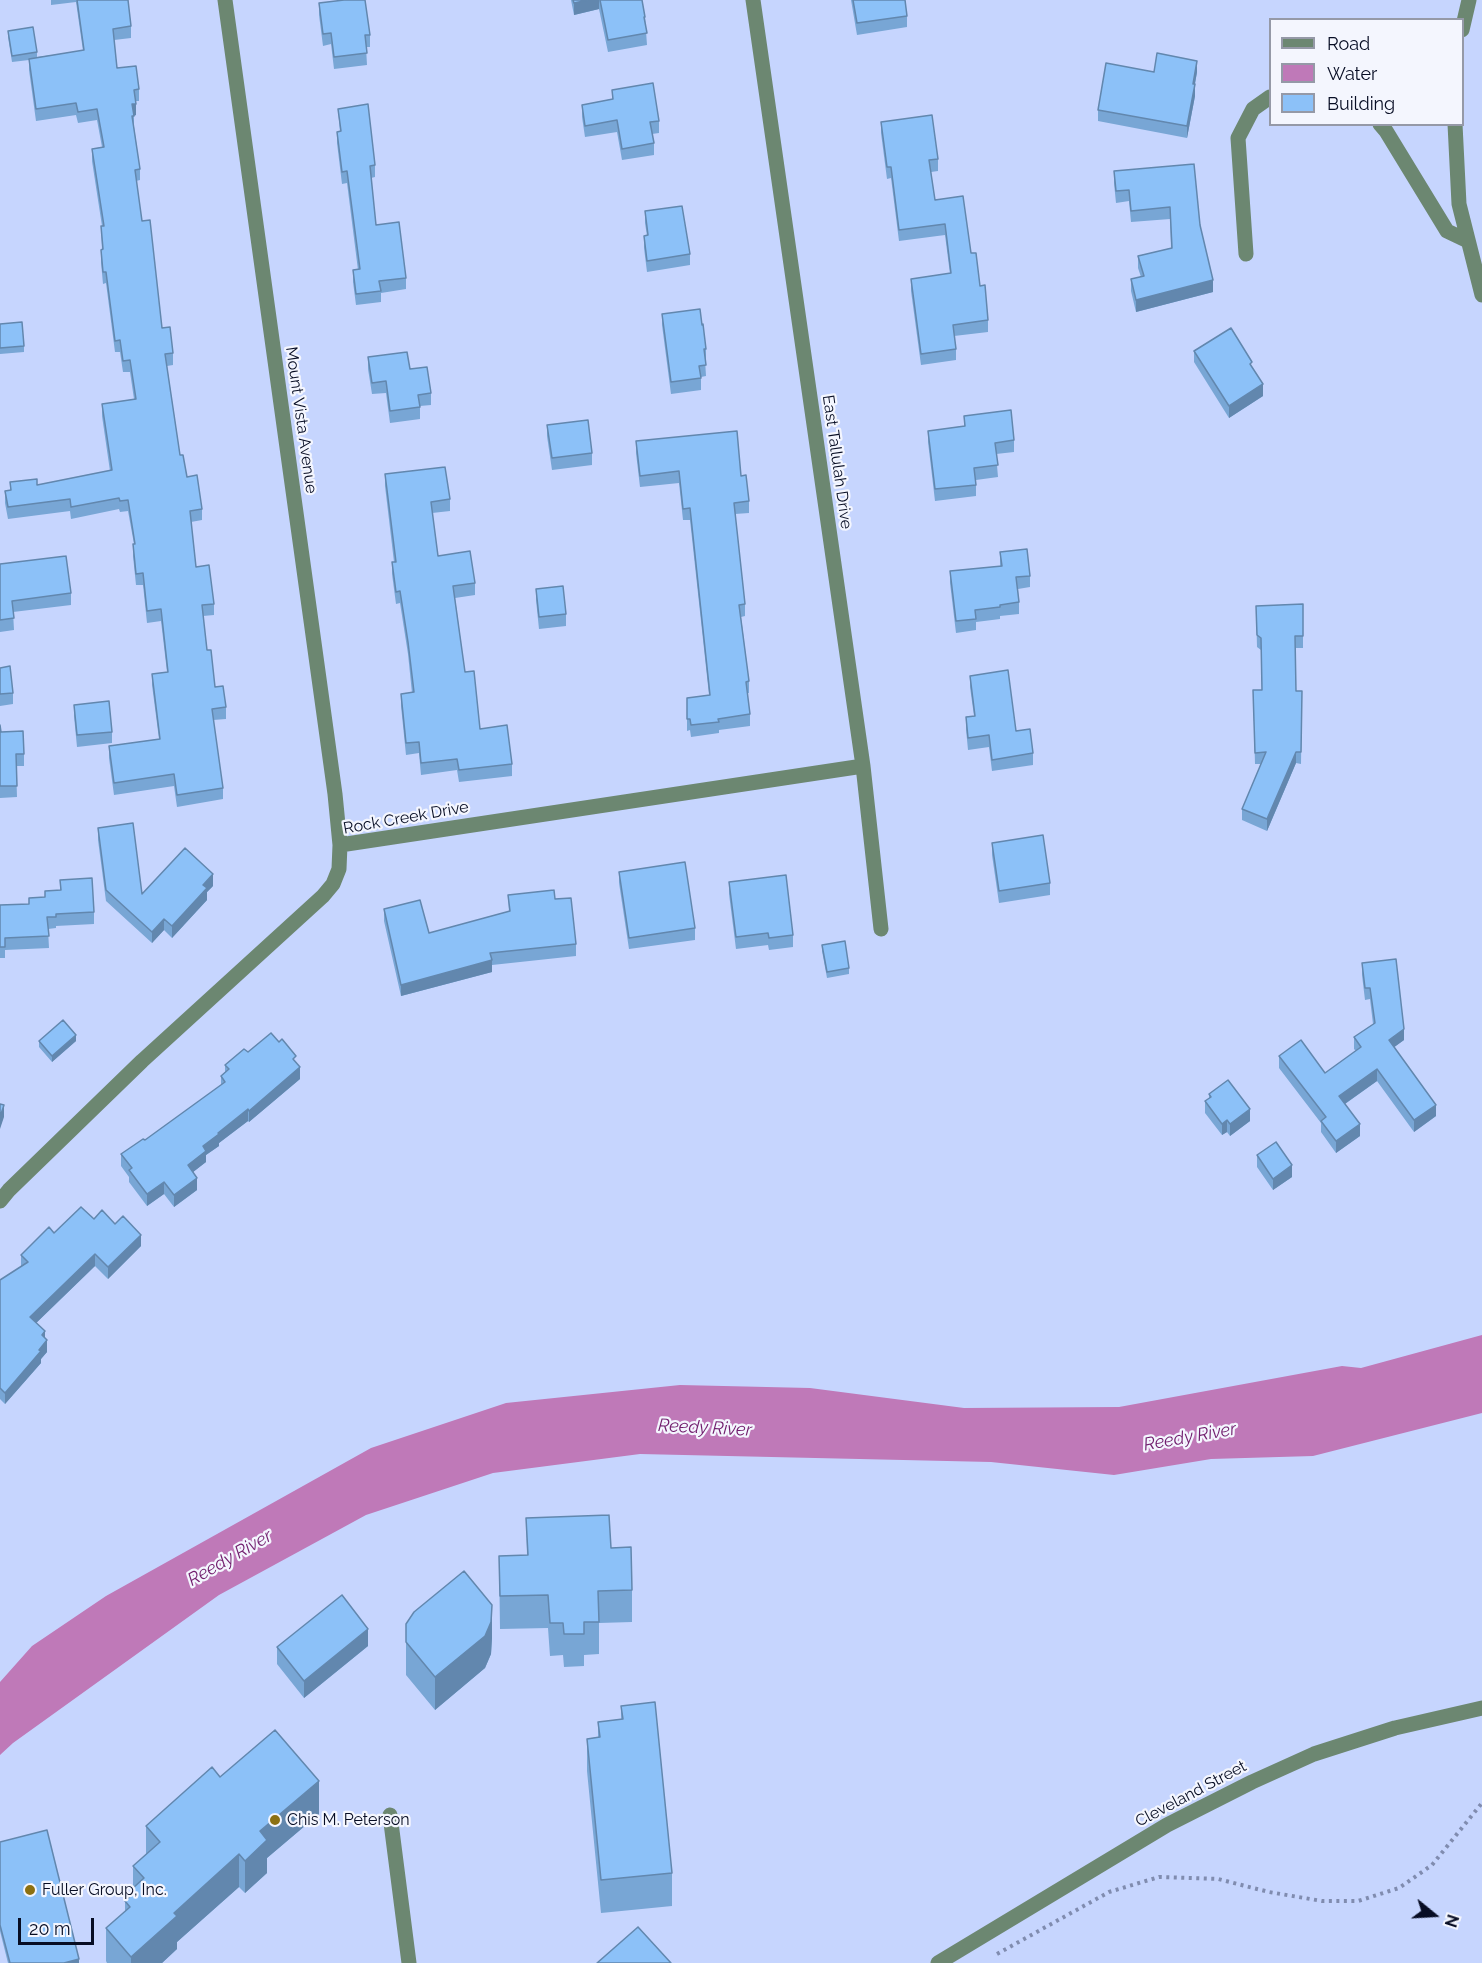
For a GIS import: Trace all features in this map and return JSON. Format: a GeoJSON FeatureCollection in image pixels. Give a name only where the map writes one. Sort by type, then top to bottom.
{"type":"FeatureCollection","features":[{"type":"Feature","properties":{"kind":"street","name":"Mount Vista Avenue"},"geometry":{"type":"LineString","coordinates":[[225,0],[340,845]]}},
{"type":"Feature","properties":{"kind":"street","name":"East Tallulah Drive"},"geometry":{"type":"LineString","coordinates":[[753,0],[863,766],[881,929]]}},
{"type":"Feature","properties":{"kind":"street"},"geometry":{"type":"LineString","coordinates":[[1464,21],[1469,0]]}},
{"type":"Feature","properties":{"kind":"street"},"geometry":{"type":"LineString","coordinates":[[1246,254],[1238,138],[1253,109],[1269,98]]}},
{"type":"Feature","properties":{"kind":"street"},"geometry":{"type":"LineString","coordinates":[[1382,126],[1447,231],[1468,242]]}},
{"type":"Feature","properties":{"kind":"street"},"geometry":{"type":"LineString","coordinates":[[1455,126],[1459,204],[1482,295]]}},
{"type":"Feature","properties":{"kind":"street","name":"Rock Creek Drive"},"geometry":{"type":"LineString","coordinates":[[0,1201],[142,1061],[323,896],[333,884],[339,869],[340,845],[863,766]]}},
{"type":"Feature","properties":{"kind":"street","name":"Cleveland Street"},"geometry":{"type":"LineString","coordinates":[[938,1963],[1167,1825],[1252,1782],[1324,1751],[1395,1728],[1482,1708]]}},
{"type":"Feature","properties":{"kind":"street"},"geometry":{"type":"LineString","coordinates":[[390,1815],[409,1963]]}},
{"type":"Feature","properties":{"kind":"path"},"geometry":{"type":"LineString","coordinates":[[991,1957],[1109,1892],[1158,1877],[1218,1878],[1269,1892],[1322,1901],[1358,1902],[1399,1888],[1432,1865],[1482,1803]]}},
{"type":"Feature","properties":{"kind":"water","name":"Reedy River"},"geometry":{"type":"Polygon","coordinates":[[[1482,1335],[1482,1413],[1313,1456],[1211,1459],[1114,1475],[991,1462],[640,1454],[493,1473],[366,1515],[219,1595],[13,1743],[0,1755],[0,1682],[32,1646],[106,1596],[371,1448],[506,1403],[680,1385],[810,1388],[964,1408],[1119,1407],[1342,1366],[1361,1368],[1482,1335]]]}},
{"type":"Feature","properties":{"kind":"building"},"geometry":{"type":"Polygon","coordinates":[[[77,0],[128,0],[131,26],[113,29],[117,68],[136,66],[139,89],[134,90],[136,104],[132,104],[134,116],[132,116],[140,169],[135,170],[142,221],[150,220],[162,328],[170,327],[173,353],[165,354],[180,455],[183,455],[187,477],[197,475],[202,509],[190,511],[196,567],[209,565],[214,604],[202,605],[207,650],[211,650],[215,687],[223,686],[226,707],[212,709],[223,788],[177,795],[174,774],[114,783],[109,746],[160,739],[152,674],[168,672],[161,609],[147,611],[143,573],[136,574],[133,544],[135,544],[128,500],[120,501],[119,498],[71,507],[70,499],[8,507],[5,491],[11,490],[10,482],[37,479],[37,485],[112,470],[102,404],[136,399],[130,360],[123,361],[120,340],[115,341],[106,272],[103,272],[101,226],[104,226],[92,149],[104,147],[97,109],[78,112],[76,103],[36,109],[29,59],[84,50],[77,0]]]}},
{"type":"Feature","properties":{"kind":"building"},"geometry":{"type":"Polygon","coordinates":[[[365,0],[370,35],[365,35],[367,53],[334,57],[331,33],[323,34],[319,3],[365,0]]]}},
{"type":"Feature","properties":{"kind":"building"},"geometry":{"type":"Polygon","coordinates":[[[600,0],[642,0],[647,33],[608,40],[600,0]]]}},
{"type":"Feature","properties":{"kind":"building"},"geometry":{"type":"Polygon","coordinates":[[[853,0],[905,0],[907,16],[857,23],[853,0]]]}},
{"type":"Feature","properties":{"kind":"building"},"geometry":{"type":"Polygon","coordinates":[[[33,27],[37,52],[12,56],[8,31],[33,27]]]}},
{"type":"Feature","properties":{"kind":"building"},"geometry":{"type":"Polygon","coordinates":[[[1157,53],[1197,61],[1187,126],[1098,110],[1106,63],[1154,72],[1157,53]]]}},
{"type":"Feature","properties":{"kind":"building"},"geometry":{"type":"Polygon","coordinates":[[[653,83],[659,121],[650,122],[654,143],[622,149],[617,120],[585,126],[582,105],[613,99],[612,90],[653,83]]]}},
{"type":"Feature","properties":{"kind":"building"},"geometry":{"type":"Polygon","coordinates":[[[368,104],[375,165],[370,166],[376,225],[399,222],[406,278],[379,281],[381,291],[356,294],[353,270],[360,269],[347,171],[342,172],[337,132],[341,131],[338,109],[368,104]]]}},
{"type":"Feature","properties":{"kind":"building"},"geometry":{"type":"Polygon","coordinates":[[[932,115],[938,159],[929,160],[935,200],[963,196],[971,253],[976,253],[980,286],[985,285],[988,320],[953,325],[956,349],[921,354],[911,279],[951,273],[945,224],[899,230],[891,167],[887,167],[881,122],[932,115]]]}},
{"type":"Feature","properties":{"kind":"building"},"geometry":{"type":"Polygon","coordinates":[[[1194,164],[1200,225],[1213,280],[1136,300],[1131,279],[1144,276],[1138,256],[1172,248],[1170,207],[1131,211],[1129,190],[1116,191],[1114,171],[1194,164]]]}},
{"type":"Feature","properties":{"kind":"building"},"geometry":{"type":"Polygon","coordinates":[[[682,206],[690,254],[647,261],[644,236],[648,235],[645,211],[682,206]]]}},
{"type":"Feature","properties":{"kind":"building"},"geometry":{"type":"Polygon","coordinates":[[[700,309],[706,349],[704,349],[706,365],[699,366],[701,378],[671,382],[662,314],[700,309]]]}},
{"type":"Feature","properties":{"kind":"building"},"geometry":{"type":"Polygon","coordinates":[[[22,322],[24,346],[0,348],[0,324],[22,322]]]}},
{"type":"Feature","properties":{"kind":"building"},"geometry":{"type":"Polygon","coordinates":[[[1231,328],[1263,384],[1229,406],[1194,351],[1231,328]]]}},
{"type":"Feature","properties":{"kind":"building"},"geometry":{"type":"Polygon","coordinates":[[[407,352],[410,369],[427,367],[431,393],[418,395],[420,407],[390,411],[386,381],[372,383],[368,357],[407,352]]]}},
{"type":"Feature","properties":{"kind":"building"},"geometry":{"type":"Polygon","coordinates":[[[1011,410],[1014,440],[995,443],[998,465],[974,468],[976,485],[935,489],[928,431],[965,426],[964,416],[1011,410]]]}},
{"type":"Feature","properties":{"kind":"building"},"geometry":{"type":"Polygon","coordinates":[[[588,420],[592,453],[552,458],[547,425],[588,420]]]}},
{"type":"Feature","properties":{"kind":"building"},"geometry":{"type":"Polygon","coordinates":[[[737,431],[741,476],[746,475],[749,501],[734,503],[745,604],[739,605],[749,681],[746,682],[750,714],[718,719],[719,722],[691,725],[690,719],[687,719],[687,698],[710,695],[690,508],[683,509],[679,471],[640,476],[636,441],[737,431]]]}},
{"type":"Feature","properties":{"kind":"building"},"geometry":{"type":"Polygon","coordinates":[[[445,467],[450,499],[431,502],[438,556],[470,551],[475,583],[453,586],[465,672],[474,671],[480,729],[507,725],[512,764],[459,770],[457,759],[421,763],[419,742],[406,743],[401,694],[414,692],[400,591],[396,592],[392,562],[396,562],[385,474],[445,467]]]}},
{"type":"Feature","properties":{"kind":"building"},"geometry":{"type":"Polygon","coordinates":[[[1027,549],[1030,576],[1016,577],[1019,602],[975,610],[976,619],[956,621],[950,571],[1002,566],[1000,552],[1027,549]]]}},
{"type":"Feature","properties":{"kind":"building"},"geometry":{"type":"Polygon","coordinates":[[[66,556],[71,593],[12,601],[14,618],[0,620],[0,564],[66,556]]]}},
{"type":"Feature","properties":{"kind":"building"},"geometry":{"type":"Polygon","coordinates":[[[563,586],[566,614],[539,617],[536,589],[563,586]]]}},
{"type":"Feature","properties":{"kind":"building"},"geometry":{"type":"Polygon","coordinates":[[[1303,604],[1303,636],[1295,636],[1296,691],[1302,691],[1301,752],[1296,752],[1267,819],[1242,809],[1266,752],[1255,753],[1253,690],[1262,690],[1261,638],[1257,635],[1256,606],[1303,604]]]}},
{"type":"Feature","properties":{"kind":"building"},"geometry":{"type":"Polygon","coordinates":[[[10,666],[13,693],[0,694],[0,668],[10,666]]]}},
{"type":"Feature","properties":{"kind":"building"},"geometry":{"type":"Polygon","coordinates":[[[1008,670],[1016,731],[1030,729],[1033,753],[992,760],[989,735],[968,738],[966,717],[975,716],[970,676],[1008,670]]]}},
{"type":"Feature","properties":{"kind":"building"},"geometry":{"type":"Polygon","coordinates":[[[109,701],[112,732],[77,735],[74,705],[109,701]]]}},
{"type":"Feature","properties":{"kind":"building"},"geometry":{"type":"Polygon","coordinates":[[[0,725],[1,732],[23,731],[24,754],[16,754],[17,786],[0,786],[0,725]]]}},
{"type":"Feature","properties":{"kind":"building"},"geometry":{"type":"Polygon","coordinates":[[[133,823],[142,894],[185,848],[213,874],[203,885],[207,888],[172,926],[164,919],[152,932],[106,890],[98,828],[133,823]]]}},
{"type":"Feature","properties":{"kind":"building"},"geometry":{"type":"Polygon","coordinates":[[[1043,835],[1050,883],[999,891],[992,843],[1043,835]]]}},
{"type":"Feature","properties":{"kind":"building"},"geometry":{"type":"Polygon","coordinates":[[[685,862],[695,928],[629,938],[619,872],[685,862]]]}},
{"type":"Feature","properties":{"kind":"building"},"geometry":{"type":"Polygon","coordinates":[[[786,875],[793,935],[769,938],[768,933],[736,937],[729,882],[786,875]]]}},
{"type":"Feature","properties":{"kind":"building"},"geometry":{"type":"Polygon","coordinates":[[[92,878],[94,912],[56,914],[56,917],[47,917],[49,936],[5,938],[5,947],[0,947],[0,905],[29,904],[29,898],[45,897],[45,891],[61,890],[60,880],[92,878]]]}},
{"type":"Feature","properties":{"kind":"building"},"geometry":{"type":"Polygon","coordinates":[[[554,890],[555,899],[571,898],[576,944],[490,953],[492,960],[401,985],[384,909],[420,900],[429,933],[510,911],[508,895],[554,890]]]}},
{"type":"Feature","properties":{"kind":"building"},"geometry":{"type":"Polygon","coordinates":[[[845,941],[849,968],[827,972],[822,945],[845,941]]]}},
{"type":"Feature","properties":{"kind":"building"},"geometry":{"type":"Polygon","coordinates":[[[1396,959],[1404,1029],[1389,1040],[1436,1105],[1414,1120],[1377,1069],[1339,1096],[1360,1124],[1336,1141],[1321,1121],[1326,1117],[1279,1056],[1301,1040],[1325,1073],[1361,1047],[1354,1037],[1375,1023],[1370,988],[1365,988],[1362,963],[1396,959]]]}},
{"type":"Feature","properties":{"kind":"building"},"geometry":{"type":"Polygon","coordinates":[[[63,1020],[76,1035],[52,1056],[39,1041],[63,1020]]]}},
{"type":"Feature","properties":{"kind":"building"},"geometry":{"type":"Polygon","coordinates":[[[271,1033],[279,1042],[282,1039],[296,1056],[293,1059],[300,1067],[249,1111],[248,1109],[203,1146],[206,1151],[188,1165],[197,1178],[174,1195],[164,1182],[147,1194],[129,1170],[132,1168],[121,1154],[143,1139],[145,1140],[225,1082],[221,1076],[229,1069],[225,1065],[244,1049],[248,1052],[271,1033]]]}},
{"type":"Feature","properties":{"kind":"building"},"geometry":{"type":"Polygon","coordinates":[[[1228,1080],[1250,1109],[1230,1124],[1227,1120],[1222,1124],[1205,1101],[1211,1097],[1209,1094],[1228,1080]]]}},
{"type":"Feature","properties":{"kind":"building"},"geometry":{"type":"Polygon","coordinates":[[[0,1104],[4,1105],[0,1117],[0,1104]]]}},
{"type":"Feature","properties":{"kind":"building"},"geometry":{"type":"Polygon","coordinates":[[[1276,1142],[1292,1165],[1273,1179],[1257,1155],[1276,1142]]]}},
{"type":"Feature","properties":{"kind":"building"},"geometry":{"type":"Polygon","coordinates":[[[81,1207],[94,1219],[102,1210],[115,1224],[123,1216],[141,1235],[108,1267],[95,1254],[30,1317],[45,1331],[42,1335],[47,1340],[39,1350],[41,1351],[5,1393],[0,1388],[0,1280],[28,1262],[21,1255],[49,1227],[54,1233],[81,1207]]]}},
{"type":"Feature","properties":{"kind":"building"},"geometry":{"type":"Polygon","coordinates":[[[609,1515],[611,1548],[631,1547],[632,1590],[598,1591],[599,1622],[584,1622],[584,1634],[564,1634],[563,1623],[550,1623],[548,1595],[500,1596],[499,1556],[528,1555],[526,1518],[609,1515]]]}},
{"type":"Feature","properties":{"kind":"building"},"geometry":{"type":"Polygon","coordinates":[[[464,1571],[492,1605],[491,1622],[485,1636],[435,1677],[406,1642],[406,1624],[414,1612],[464,1571]]]}},
{"type":"Feature","properties":{"kind":"building"},"geometry":{"type":"Polygon","coordinates":[[[342,1595],[368,1629],[304,1681],[277,1647],[342,1595]]]}},
{"type":"Feature","properties":{"kind":"building"},"geometry":{"type":"Polygon","coordinates":[[[655,1702],[672,1873],[601,1880],[587,1739],[600,1737],[598,1722],[623,1719],[621,1706],[655,1702]]]}},
{"type":"Feature","properties":{"kind":"building"},"geometry":{"type":"Polygon","coordinates":[[[275,1730],[319,1781],[260,1831],[267,1840],[245,1861],[239,1854],[174,1913],[177,1916],[131,1957],[106,1928],[130,1907],[125,1901],[135,1892],[132,1889],[144,1878],[133,1866],[160,1842],[146,1826],[212,1767],[220,1777],[275,1730]]]}},
{"type":"Feature","properties":{"kind":"building","name":"Fuller Group, Inc."},"geometry":{"type":"Polygon","coordinates":[[[47,1830],[79,1959],[64,1963],[10,1963],[0,1925],[0,1842],[47,1830]]]}},
{"type":"Feature","properties":{"kind":"building"},"geometry":{"type":"Polygon","coordinates":[[[638,1927],[671,1963],[597,1963],[638,1927]]]}},
{"type":"Feature","properties":{"kind":"place","name":"Chis M. Peterson"},"geometry":{"type":"Point","coordinates":[275,1820]}},
{"type":"Feature","properties":{"kind":"place","name":"Fuller Group, Inc."},"geometry":{"type":"Point","coordinates":[30,1890]}}]}
